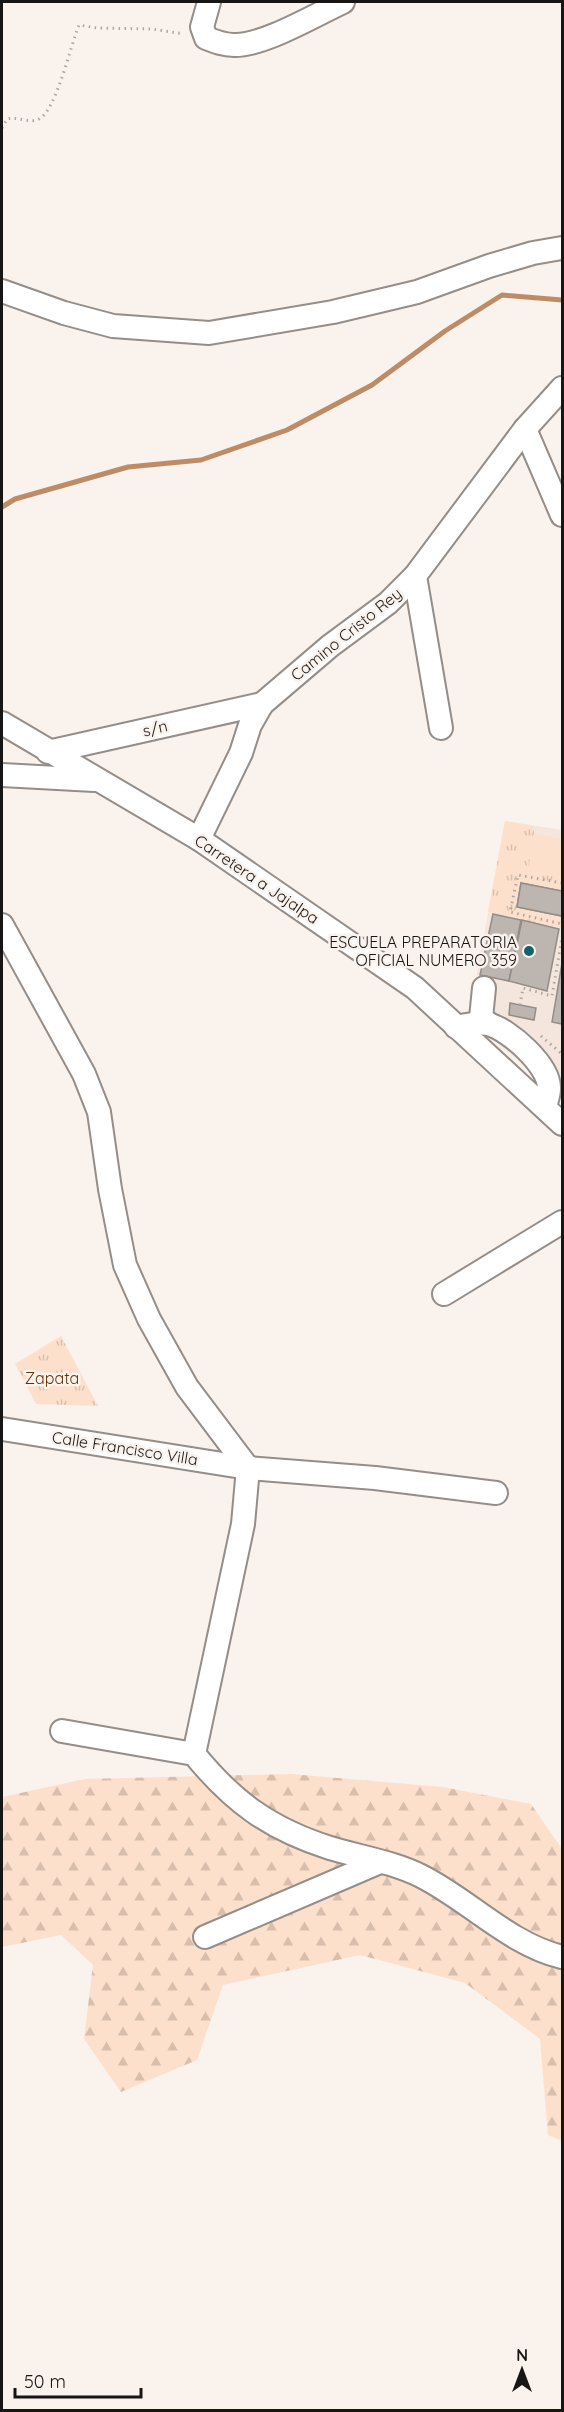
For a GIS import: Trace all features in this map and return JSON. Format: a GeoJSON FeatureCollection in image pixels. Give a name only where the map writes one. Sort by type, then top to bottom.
{"type":"FeatureCollection","features":[{"type":"Feature","properties":{"kind":"street"},"geometry":{"type":"LineString","coordinates":[[209,2],[202,27],[206,38],[236,46],[258,42],[343,2]]}},
{"type":"Feature","properties":{"kind":"street"},"geometry":{"type":"LineString","coordinates":[[2,291],[113,327],[209,333],[333,312],[406,295],[489,266],[562,248]]}},
{"type":"Feature","properties":{"kind":"street","name":"Camino Cristo Rey"},"geometry":{"type":"LineString","coordinates":[[200,839],[233,770],[250,725],[262,704],[330,646],[388,603],[415,576],[525,429],[562,388]]}},
{"type":"Feature","properties":{"kind":"street"},"geometry":{"type":"LineString","coordinates":[[525,429],[562,515]]}},
{"type":"Feature","properties":{"kind":"street"},"geometry":{"type":"LineString","coordinates":[[415,576],[441,728]]}},
{"type":"Feature","properties":{"kind":"street","name":"s/n"},"geometry":{"type":"LineString","coordinates":[[48,752],[262,704]]}},
{"type":"Feature","properties":{"kind":"street"},"geometry":{"type":"LineString","coordinates":[[2,723],[99,781]]}},
{"type":"Feature","properties":{"kind":"street","name":"Carretera a Jajalpa"},"geometry":{"type":"LineString","coordinates":[[2,775],[99,781],[200,839],[415,988],[456,1027],[547,1098],[562,1124]]}},
{"type":"Feature","properties":{"kind":"street"},"geometry":{"type":"LineString","coordinates":[[2,926],[84,1074],[99,1112],[110,1189],[125,1266],[149,1319],[187,1387],[248,1468],[243,1524],[194,1754]]}},
{"type":"Feature","properties":{"kind":"street"},"geometry":{"type":"LineString","coordinates":[[484,988],[480,1018],[511,1036],[527,1050],[543,1070],[547,1098]]}},
{"type":"Feature","properties":{"kind":"street"},"geometry":{"type":"LineString","coordinates":[[456,1027],[477,1023],[489,1024]]}},
{"type":"Feature","properties":{"kind":"street"},"geometry":{"type":"LineString","coordinates":[[547,1098],[553,1061]]}},
{"type":"Feature","properties":{"kind":"street"},"geometry":{"type":"LineString","coordinates":[[444,1294],[562,1222]]}},
{"type":"Feature","properties":{"kind":"street","name":"Calle Francisco Villa"},"geometry":{"type":"LineString","coordinates":[[2,1429],[248,1468],[375,1478],[496,1493]]}},
{"type":"Feature","properties":{"kind":"street"},"geometry":{"type":"LineString","coordinates":[[62,1731],[194,1754],[216,1782],[253,1812],[285,1831],[318,1844],[419,1875],[455,1895],[515,1937],[562,1957]]}},
{"type":"Feature","properties":{"kind":"street"},"geometry":{"type":"LineString","coordinates":[[205,1937],[380,1862]]}},
{"type":"Feature","properties":{"kind":"path"},"geometry":{"type":"LineString","coordinates":[[2,128],[7,119],[30,121],[39,119],[51,107],[79,25],[98,28],[152,29],[206,38]]}},
{"type":"Feature","properties":{"kind":"path"},"geometry":{"type":"LineString","coordinates":[[562,883],[518,875],[510,912],[562,924]]}},
{"type":"Feature","properties":{"kind":"path"},"geometry":{"type":"LineString","coordinates":[[520,1005],[523,988],[552,996],[562,938]]}},
{"type":"Feature","properties":{"kind":"shaded area","name":"ESCUELA PREPARATORIA OFICIAL NUMERO 359"},"geometry":{"type":"Polygon","coordinates":[[[505,821],[562,830],[562,1100],[469,1017],[505,821]]]}},
{"type":"Feature","properties":{"kind":"green space"},"geometry":{"type":"Polygon","coordinates":[[[505,821],[534,826],[528,872],[562,878],[562,891],[521,883],[517,907],[562,916],[562,929],[488,912],[505,821]]]}},
{"type":"Feature","properties":{"kind":"green space"},"geometry":{"type":"Polygon","coordinates":[[[534,834],[562,839],[562,878],[528,872],[534,834]]]}},
{"type":"Feature","properties":{"kind":"green space","name":"Zapata"},"geometry":{"type":"Polygon","coordinates":[[[61,1336],[98,1406],[36,1404],[15,1364],[61,1336]]]}},
{"type":"Feature","properties":{"kind":"green space"},"geometry":{"type":"Polygon","coordinates":[[[291,1774],[443,1787],[531,1804],[562,1849],[562,2141],[548,2135],[540,2039],[465,1983],[360,1955],[223,1985],[197,2060],[121,2092],[84,2039],[93,1965],[61,1935],[2,1947],[2,1797],[85,1779],[291,1774]]]}},
{"type":"Feature","properties":{"kind":"building"},"geometry":{"type":"Polygon","coordinates":[[[521,883],[562,891],[562,916],[517,907],[521,883]]]}},
{"type":"Feature","properties":{"kind":"building"},"geometry":{"type":"Polygon","coordinates":[[[521,883],[562,891],[562,916],[517,907],[521,883]]]}},
{"type":"Feature","properties":{"kind":"building"},"geometry":{"type":"Polygon","coordinates":[[[493,914],[521,920],[509,981],[480,975],[493,914]]]}},
{"type":"Feature","properties":{"kind":"building"},"geometry":{"type":"Polygon","coordinates":[[[522,920],[559,929],[547,991],[509,981],[522,920]]]}},
{"type":"Feature","properties":{"kind":"building"},"geometry":{"type":"Polygon","coordinates":[[[562,963],[562,1024],[552,1022],[562,963]]]}},
{"type":"Feature","properties":{"kind":"building"},"geometry":{"type":"Polygon","coordinates":[[[510,1003],[536,1008],[534,1020],[509,1015],[510,1003]]]}},
{"type":"Feature","properties":{"kind":"waterway"},"geometry":{"type":"LineString","coordinates":[[2,507],[15,499],[128,467],[201,460],[287,430],[372,385],[445,331],[502,295],[562,300]]}},
{"type":"Feature","properties":{"kind":"place","name":"ESCUELA PREPARATORIA OFICIAL NUMERO 359"},"geometry":{"type":"Point","coordinates":[529,951]}}]}
